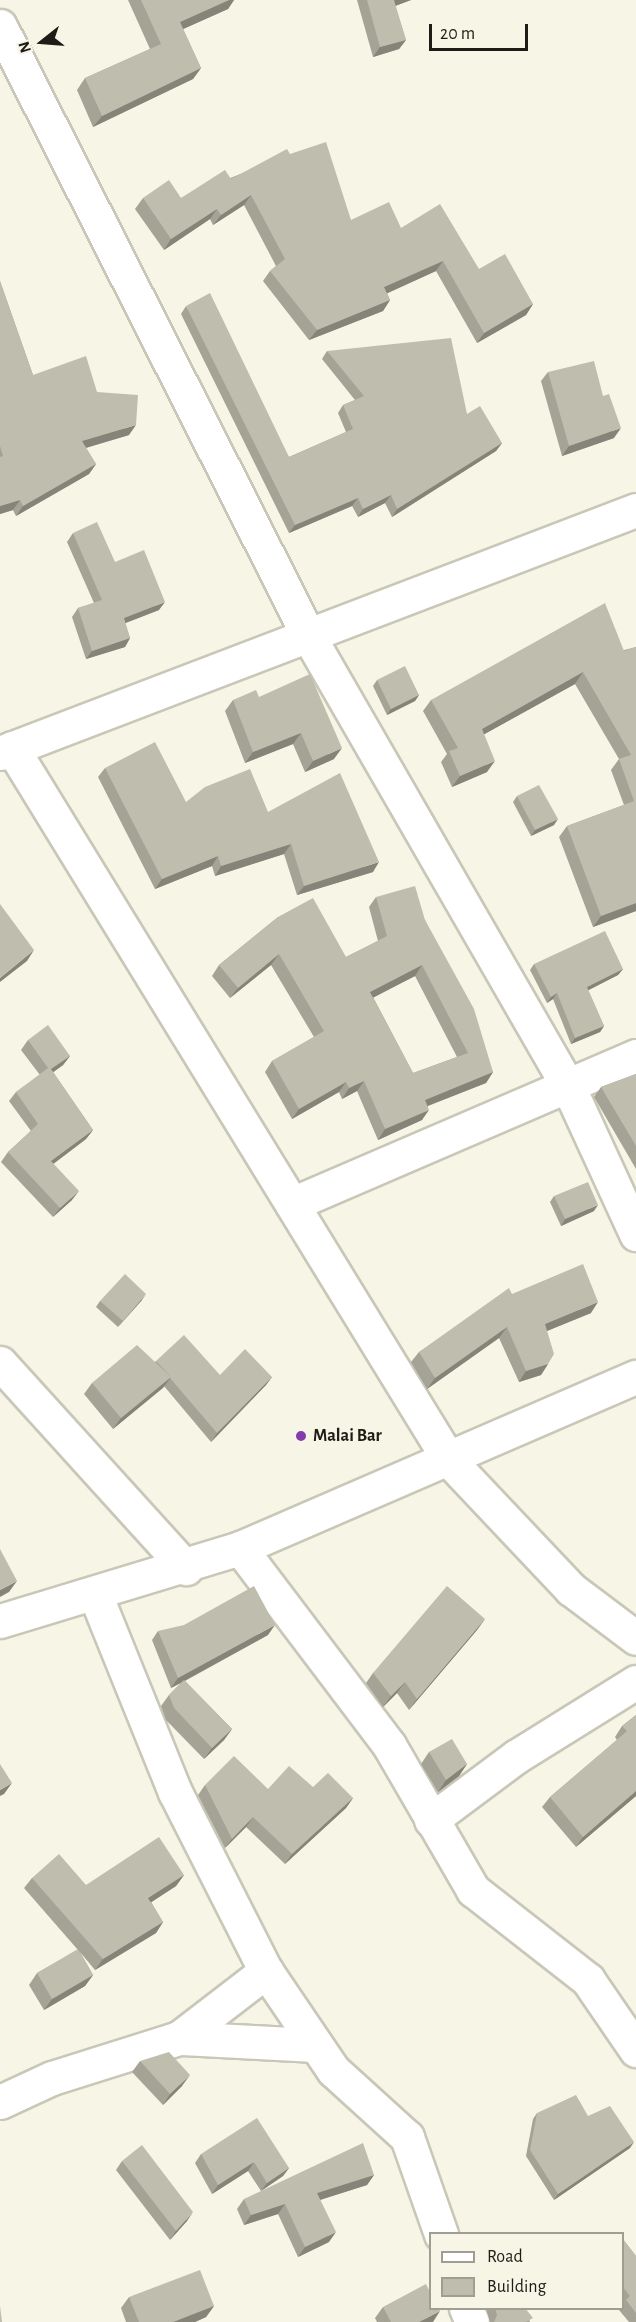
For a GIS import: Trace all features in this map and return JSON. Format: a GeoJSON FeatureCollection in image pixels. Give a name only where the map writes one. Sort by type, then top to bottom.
{"type":"FeatureCollection","features":[{"type":"Feature","properties":{"kind":"street"},"geometry":{"type":"LineString","coordinates":[[0,26],[308,635],[569,1088],[636,1234]]}},
{"type":"Feature","properties":{"kind":"street"},"geometry":{"type":"LineString","coordinates":[[636,510],[6,751],[292,1204],[448,1460],[571,1589],[636,1638]]}},
{"type":"Feature","properties":{"kind":"street"},"geometry":{"type":"LineString","coordinates":[[292,1204],[569,1088],[636,1056]]}},
{"type":"Feature","properties":{"kind":"street"},"geometry":{"type":"LineString","coordinates":[[0,1363],[186,1568]]}},
{"type":"Feature","properties":{"kind":"street"},"geometry":{"type":"LineString","coordinates":[[0,1621],[186,1568],[240,1548],[636,1377]]}},
{"type":"Feature","properties":{"kind":"street"},"geometry":{"type":"LineString","coordinates":[[240,1548],[389,1745],[473,1890],[588,1980],[636,2050]]}},
{"type":"Feature","properties":{"kind":"street"},"geometry":{"type":"LineString","coordinates":[[95,1594],[175,1792],[266,1971],[313,2045],[407,2137],[440,2232]]}},
{"type":"Feature","properties":{"kind":"street"},"geometry":{"type":"LineString","coordinates":[[431,1820],[517,1756],[636,1682]]}},
{"type":"Feature","properties":{"kind":"street"},"geometry":{"type":"LineString","coordinates":[[0,2102],[52,2078],[179,2038],[266,1971]]}},
{"type":"Feature","properties":{"kind":"street"},"geometry":{"type":"LineString","coordinates":[[179,2038],[313,2045]]}},
{"type":"Feature","properties":{"kind":"building"},"geometry":{"type":"Polygon","coordinates":[[[141,0],[229,0],[180,22],[201,68],[102,116],[85,78],[161,44],[141,0]]]}},
{"type":"Feature","properties":{"kind":"building"},"geometry":{"type":"Polygon","coordinates":[[[367,0],[394,0],[406,40],[380,47],[367,0]]]}},
{"type":"Feature","properties":{"kind":"building"},"geometry":{"type":"Polygon","coordinates":[[[326,142],[351,220],[389,202],[401,228],[440,204],[479,269],[505,254],[533,304],[484,333],[443,261],[384,287],[390,300],[317,330],[270,271],[285,259],[251,195],[221,215],[217,209],[171,239],[143,198],[169,180],[181,198],[225,170],[231,179],[287,149],[290,154],[326,142]]]}},
{"type":"Feature","properties":{"kind":"building"},"geometry":{"type":"Polygon","coordinates":[[[0,281],[33,375],[86,356],[97,392],[138,395],[136,425],[82,441],[96,464],[23,506],[20,500],[0,506],[0,457],[3,456],[0,446],[0,281]]]}},
{"type":"Feature","properties":{"kind":"building"},"geometry":{"type":"Polygon","coordinates":[[[210,293],[289,457],[353,429],[343,405],[364,396],[327,351],[451,338],[467,414],[480,406],[502,443],[397,509],[391,495],[363,509],[358,498],[295,525],[186,306],[210,293]]]}},
{"type":"Feature","properties":{"kind":"building"},"geometry":{"type":"Polygon","coordinates":[[[594,361],[603,396],[609,394],[621,428],[569,446],[548,372],[594,361]]]}},
{"type":"Feature","properties":{"kind":"building"},"geometry":{"type":"Polygon","coordinates":[[[97,522],[115,562],[144,550],[165,602],[124,618],[130,638],[92,651],[78,608],[102,600],[73,533],[97,522]]]}},
{"type":"Feature","properties":{"kind":"building"},"geometry":{"type":"Polygon","coordinates":[[[605,603],[624,651],[636,647],[636,903],[601,916],[567,826],[634,801],[619,759],[631,755],[583,672],[482,729],[495,761],[460,776],[449,751],[458,748],[431,700],[605,603]]]}},
{"type":"Feature","properties":{"kind":"building"},"geometry":{"type":"Polygon","coordinates":[[[405,666],[419,695],[391,709],[377,680],[405,666]]]}},
{"type":"Feature","properties":{"kind":"building"},"geometry":{"type":"Polygon","coordinates":[[[310,674],[342,748],[313,761],[301,733],[253,752],[233,700],[256,690],[259,697],[310,674]]]}},
{"type":"Feature","properties":{"kind":"building"},"geometry":{"type":"Polygon","coordinates":[[[155,742],[186,802],[205,787],[250,769],[268,812],[340,773],[379,862],[304,886],[291,844],[221,866],[218,856],[162,879],[105,768],[155,742]]]}},
{"type":"Feature","properties":{"kind":"building"},"geometry":{"type":"Polygon","coordinates":[[[539,785],[558,819],[535,830],[517,796],[539,785]]]}},
{"type":"Feature","properties":{"kind":"building"},"geometry":{"type":"Polygon","coordinates":[[[415,886],[425,920],[474,1009],[493,1072],[425,1100],[429,1110],[385,1129],[364,1081],[349,1088],[346,1082],[299,1109],[272,1061],[324,1031],[279,954],[238,988],[219,965],[278,917],[313,898],[346,957],[387,936],[376,897],[415,886]],[[422,965],[370,992],[413,1073],[468,1053],[422,965]]]}},
{"type":"Feature","properties":{"kind":"building"},"geometry":{"type":"Polygon","coordinates":[[[0,904],[34,950],[0,978],[0,904]]]}},
{"type":"Feature","properties":{"kind":"building"},"geometry":{"type":"Polygon","coordinates":[[[605,931],[623,969],[587,987],[604,1026],[575,1038],[557,993],[551,997],[534,964],[605,931]]]}},
{"type":"Feature","properties":{"kind":"building"},"geometry":{"type":"Polygon","coordinates":[[[48,1025],[70,1056],[51,1069],[93,1130],[51,1161],[79,1191],[60,1208],[8,1152],[38,1124],[16,1092],[48,1068],[28,1040],[48,1025]]]}},
{"type":"Feature","properties":{"kind":"building"},"geometry":{"type":"Polygon","coordinates":[[[636,1074],[636,1146],[601,1087],[636,1074]]]}},
{"type":"Feature","properties":{"kind":"building"},"geometry":{"type":"Polygon","coordinates":[[[588,1182],[598,1205],[565,1219],[554,1196],[588,1182]]]}},
{"type":"Feature","properties":{"kind":"building"},"geometry":{"type":"Polygon","coordinates":[[[583,1264],[598,1302],[545,1324],[554,1354],[548,1364],[526,1371],[507,1327],[435,1378],[419,1352],[509,1288],[512,1294],[583,1264]]]}},
{"type":"Feature","properties":{"kind":"building"},"geometry":{"type":"Polygon","coordinates":[[[125,1274],[146,1294],[123,1321],[100,1301],[125,1274]]]}},
{"type":"Feature","properties":{"kind":"building"},"geometry":{"type":"Polygon","coordinates":[[[184,1335],[220,1375],[245,1349],[272,1377],[217,1433],[156,1361],[184,1335]]]}},
{"type":"Feature","properties":{"kind":"building"},"geometry":{"type":"Polygon","coordinates":[[[137,1345],[171,1377],[121,1418],[92,1383],[137,1345]]]}},
{"type":"Feature","properties":{"kind":"building"},"geometry":{"type":"Polygon","coordinates":[[[0,1549],[17,1581],[0,1590],[0,1549]]]}},
{"type":"Feature","properties":{"kind":"building"},"geometry":{"type":"Polygon","coordinates":[[[254,1586],[275,1625],[178,1678],[158,1631],[184,1625],[254,1586]]]}},
{"type":"Feature","properties":{"kind":"building"},"geometry":{"type":"Polygon","coordinates":[[[447,1586],[485,1619],[417,1699],[405,1682],[391,1696],[373,1673],[447,1586]]]}},
{"type":"Feature","properties":{"kind":"building"},"geometry":{"type":"Polygon","coordinates":[[[184,1680],[232,1729],[212,1748],[174,1708],[169,1695],[184,1680]]]}},
{"type":"Feature","properties":{"kind":"building"},"geometry":{"type":"Polygon","coordinates":[[[636,1715],[636,1791],[583,1837],[550,1797],[627,1731],[622,1726],[636,1715]]]}},
{"type":"Feature","properties":{"kind":"building"},"geometry":{"type":"Polygon","coordinates":[[[452,1739],[467,1764],[446,1780],[429,1752],[452,1739]]]}},
{"type":"Feature","properties":{"kind":"building"},"geometry":{"type":"Polygon","coordinates":[[[234,1756],[268,1789],[289,1766],[313,1787],[328,1773],[353,1798],[292,1854],[253,1817],[232,1839],[205,1785],[234,1756]]]}},
{"type":"Feature","properties":{"kind":"building"},"geometry":{"type":"Polygon","coordinates":[[[0,1764],[12,1783],[0,1790],[0,1764]]]}},
{"type":"Feature","properties":{"kind":"building"},"geometry":{"type":"Polygon","coordinates":[[[159,1837],[184,1875],[148,1898],[163,1922],[103,1959],[32,1878],[59,1854],[86,1885],[159,1837]]]}},
{"type":"Feature","properties":{"kind":"building"},"geometry":{"type":"Polygon","coordinates":[[[78,1949],[93,1975],[52,1999],[37,1973],[78,1949]]]}},
{"type":"Feature","properties":{"kind":"building"},"geometry":{"type":"Polygon","coordinates":[[[169,2052],[190,2075],[170,2094],[140,2061],[169,2052]]]}},
{"type":"Feature","properties":{"kind":"building"},"geometry":{"type":"Polygon","coordinates":[[[576,2095],[588,2116],[610,2106],[634,2142],[558,2194],[530,2150],[537,2113],[576,2095]]]}},
{"type":"Feature","properties":{"kind":"building"},"geometry":{"type":"Polygon","coordinates":[[[257,2118],[289,2168],[267,2183],[254,2162],[218,2185],[201,2154],[257,2118]]]}},
{"type":"Feature","properties":{"kind":"building"},"geometry":{"type":"Polygon","coordinates":[[[363,2143],[374,2175],[317,2193],[336,2232],[305,2247],[285,2204],[251,2215],[244,2199],[363,2143]]]}},
{"type":"Feature","properties":{"kind":"building"},"geometry":{"type":"Polygon","coordinates":[[[142,2145],[193,2212],[176,2231],[122,2161],[142,2145]]]}},
{"type":"Feature","properties":{"kind":"building"},"geometry":{"type":"Polygon","coordinates":[[[624,2241],[636,2256],[636,2313],[626,2300],[630,2296],[624,2288],[624,2241]]]}},
{"type":"Feature","properties":{"kind":"building"},"geometry":{"type":"Polygon","coordinates":[[[200,2270],[214,2306],[173,2322],[139,2322],[129,2297],[200,2270]]]}},
{"type":"Feature","properties":{"kind":"building"},"geometry":{"type":"Polygon","coordinates":[[[426,2284],[429,2290],[429,2310],[440,2311],[419,2322],[391,2322],[383,2307],[426,2284]]]}},
{"type":"Feature","properties":{"kind":"building"},"geometry":{"type":"Polygon","coordinates":[[[496,2310],[527,2310],[533,2318],[526,2322],[494,2322],[497,2315],[496,2310]]]}},
{"type":"Feature","properties":{"kind":"place","name":"Malai Bar"},"geometry":{"type":"Point","coordinates":[301,1436]}}]}
